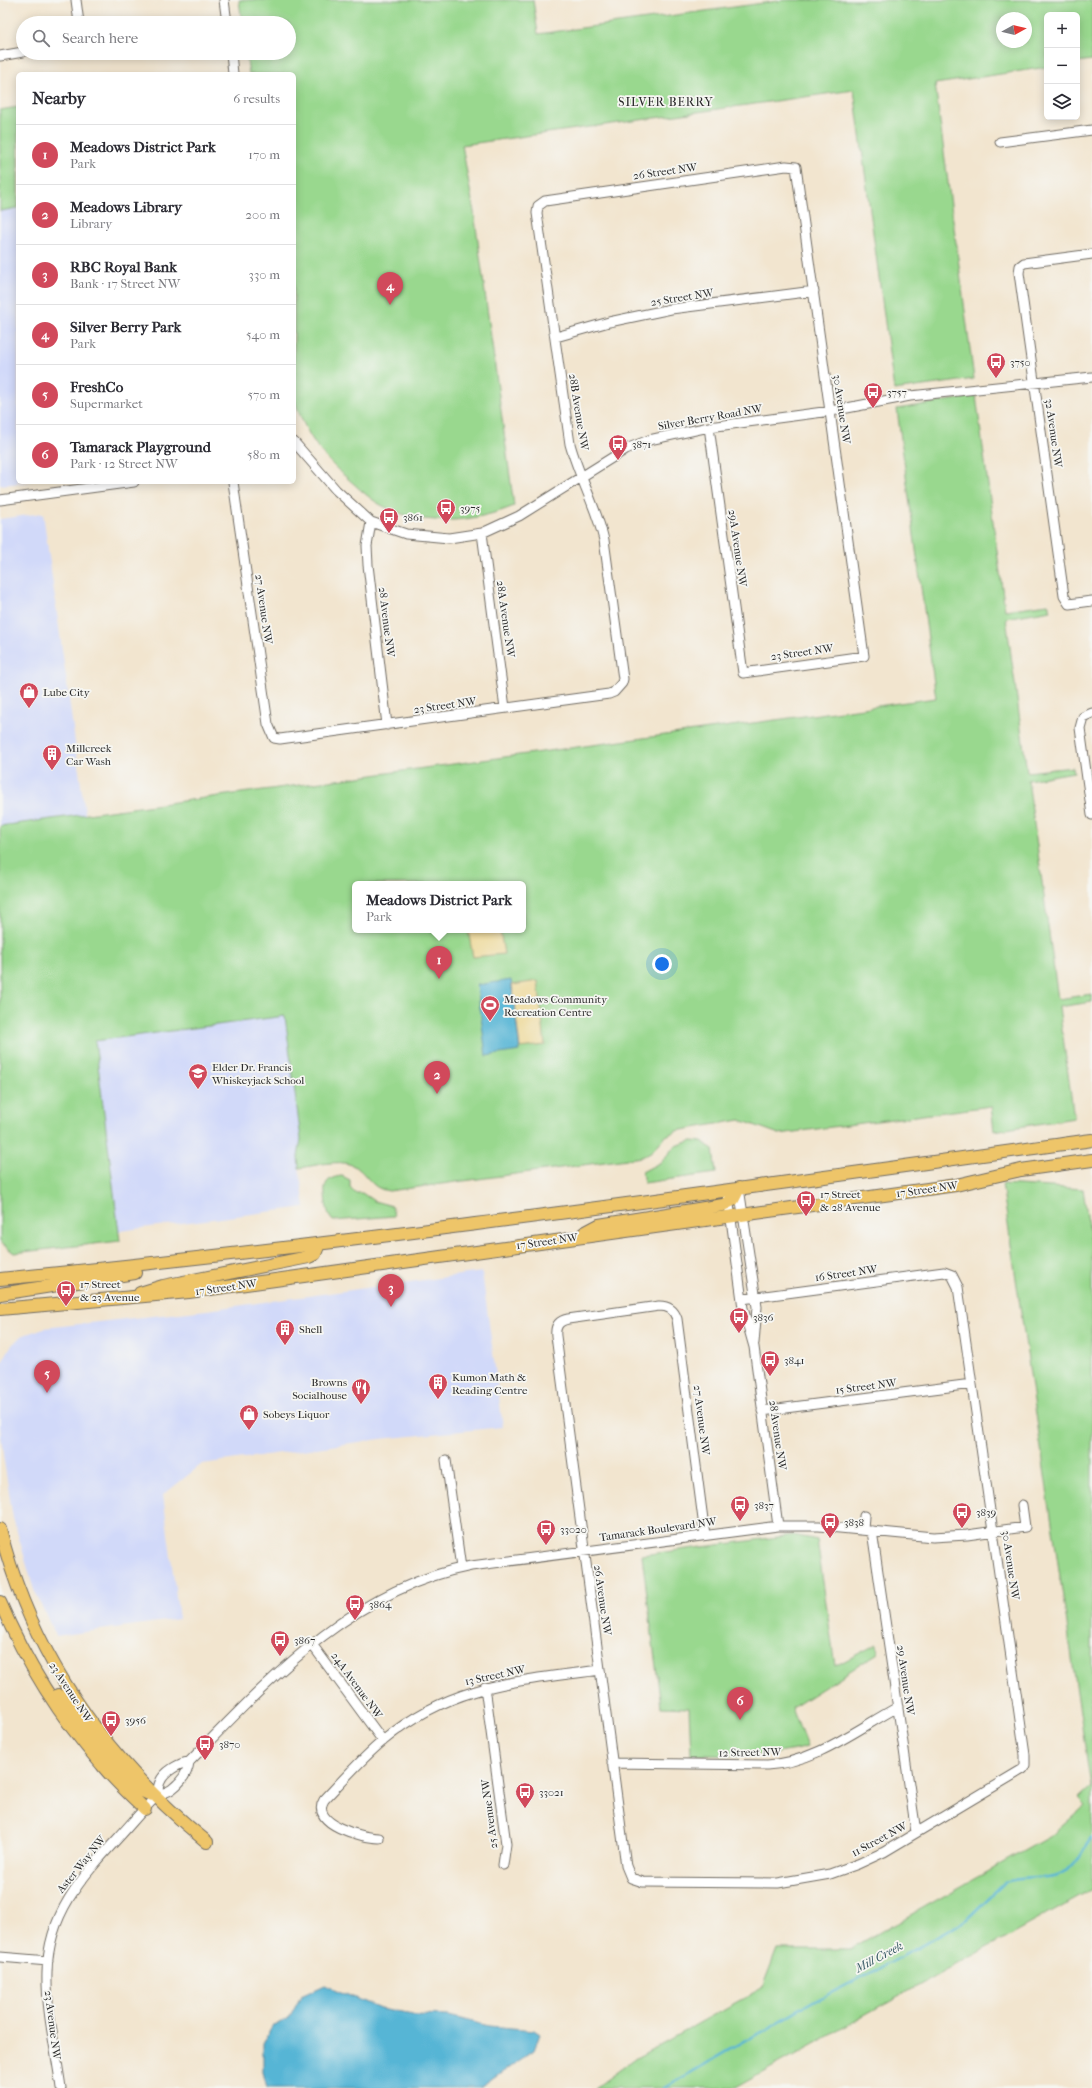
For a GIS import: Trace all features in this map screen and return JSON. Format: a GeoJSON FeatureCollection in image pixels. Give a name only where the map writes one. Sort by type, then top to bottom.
{"type":"FeatureCollection","features":[{"type":"Feature","properties":{"kind":"main road"},"geometry":{"type":"LineString","coordinates":[[0,1279],[176,1261],[319,1244],[1092,1140]]}},
{"type":"Feature","properties":{"kind":"main road","name":"17 Street NW"},"geometry":{"type":"LineString","coordinates":[[0,1309],[189,1292],[574,1237],[956,1185],[1021,1170],[1092,1160]]}},
{"type":"Feature","properties":{"kind":"main road"},"geometry":{"type":"LineString","coordinates":[[574,1237],[598,1225],[728,1203],[736,1196],[733,1189]]}},
{"type":"Feature","properties":{"kind":"main road"},"geometry":{"type":"LineString","coordinates":[[122,1299],[163,1286],[309,1257],[317,1252],[319,1244]]}},
{"type":"Feature","properties":{"kind":"main road"},"geometry":{"type":"LineString","coordinates":[[0,1294],[134,1273],[176,1261]]}},
{"type":"Feature","properties":{"kind":"main road"},"geometry":{"type":"LineString","coordinates":[[0,1270],[30,1276]]}},
{"type":"Feature","properties":{"kind":"main road"},"geometry":{"type":"LineString","coordinates":[[0,1316],[21,1308]]}},
{"type":"Feature","properties":{"kind":"main road","name":"23 Avenue NW"},"geometry":{"type":"LineString","coordinates":[[0,1529],[11,1572],[36,1632],[71,1693],[109,1745],[182,1821],[208,1842]]}},
{"type":"Feature","properties":{"kind":"main road"},"geometry":{"type":"LineString","coordinates":[[0,1565],[11,1572]]}},
{"type":"Feature","properties":{"kind":"main road","name":"23 Avenue NW"},"geometry":{"type":"LineString","coordinates":[[0,1602],[23,1649],[60,1712],[102,1766],[145,1809]]}},
{"type":"Feature","properties":{"kind":"main road"},"geometry":{"type":"LineString","coordinates":[[23,1649],[116,1767],[144,1793],[157,1795]]}},
{"type":"Feature","properties":{"kind":"street"},"geometry":{"type":"LineString","coordinates":[[76,0],[78,16]]}},
{"type":"Feature","properties":{"kind":"street"},"geometry":{"type":"LineString","coordinates":[[224,0],[226,16]]}},
{"type":"Feature","properties":{"kind":"street"},"geometry":{"type":"LineString","coordinates":[[0,56],[16,53]]}},
{"type":"Feature","properties":{"kind":"street"},"geometry":{"type":"LineString","coordinates":[[232,60],[233,72]]}},
{"type":"Feature","properties":{"kind":"street"},"geometry":{"type":"LineString","coordinates":[[1000,142],[1092,130]]}},
{"type":"Feature","properties":{"kind":"street","name":"26 Street NW"},"geometry":{"type":"LineString","coordinates":[[538,206],[545,201],[786,166],[796,166]]}},
{"type":"Feature","properties":{"kind":"street","name":"30 Avenue NW"},"geometry":{"type":"LineString","coordinates":[[796,166],[864,656]]}},
{"type":"Feature","properties":{"kind":"street","name":"28B Avenue NW"},"geometry":{"type":"LineString","coordinates":[[538,206],[537,213],[556,337],[570,444],[581,476],[599,518],[604,540],[623,679],[618,688]]}},
{"type":"Feature","properties":{"kind":"street","name":"32 Avenue NW"},"geometry":{"type":"LineString","coordinates":[[1092,254],[1024,263],[1020,266],[1019,273],[1061,579],[1066,603],[1071,604],[1092,601]]}},
{"type":"Feature","properties":{"kind":"street","name":"25 Street NW"},"geometry":{"type":"LineString","coordinates":[[556,337],[608,322],[671,309],[814,291]]}},
{"type":"Feature","properties":{"kind":"street","name":"Silver Berry Road NW"},"geometry":{"type":"LineString","coordinates":[[296,444],[336,490],[371,522],[406,534],[449,538],[482,533],[535,507],[581,476],[626,449],[649,440],[709,427],[831,411],[910,396],[1092,377]]}},
{"type":"Feature","properties":{"kind":"street","name":"29A Avenue NW"},"geometry":{"type":"LineString","coordinates":[[709,427],[743,673]]}},
{"type":"Feature","properties":{"kind":"street"},"geometry":{"type":"LineString","coordinates":[[0,500],[119,484]]}},
{"type":"Feature","properties":{"kind":"street","name":"27 Avenue NW"},"geometry":{"type":"LineString","coordinates":[[233,484],[268,724],[274,738]]}},
{"type":"Feature","properties":{"kind":"street","name":"28 Avenue NW"},"geometry":{"type":"LineString","coordinates":[[371,522],[367,546],[368,565],[388,725]]}},
{"type":"Feature","properties":{"kind":"street","name":"28A Avenue NW"},"geometry":{"type":"LineString","coordinates":[[482,533],[505,708]]}},
{"type":"Feature","properties":{"kind":"street","name":"23 Street NW"},"geometry":{"type":"LineString","coordinates":[[743,673],[864,656]]}},
{"type":"Feature","properties":{"kind":"street","name":"23 Street NW"},"geometry":{"type":"LineString","coordinates":[[274,738],[280,739],[388,725],[609,694],[618,688]]}},
{"type":"Feature","properties":{"kind":"street"},"geometry":{"type":"LineString","coordinates":[[1092,713],[1083,717],[1080,728],[1092,815]]}},
{"type":"Feature","properties":{"kind":"street","name":"28 Avenue NW"},"geometry":{"type":"LineString","coordinates":[[733,1189],[743,1214],[756,1298],[754,1347],[778,1526]]}},
{"type":"Feature","properties":{"kind":"street","name":"28 Avenue NW"},"geometry":{"type":"LineString","coordinates":[[728,1203],[747,1327],[754,1347]]}},
{"type":"Feature","properties":{"kind":"street","name":"16 Street NW"},"geometry":{"type":"LineString","coordinates":[[742,1299],[944,1272],[952,1275]]}},
{"type":"Feature","properties":{"kind":"street","name":"30 Avenue NW"},"geometry":{"type":"LineString","coordinates":[[952,1275],[958,1287],[994,1532],[1025,1755],[1025,1765]]}},
{"type":"Feature","properties":{"kind":"street","name":"27 Avenue NW"},"geometry":{"type":"LineString","coordinates":[[558,1324],[568,1319],[659,1306],[672,1309],[677,1319],[705,1535]]}},
{"type":"Feature","properties":{"kind":"street","name":"26 Avenue NW"},"geometry":{"type":"LineString","coordinates":[[558,1324],[556,1336],[584,1551],[626,1866],[631,1878]]}},
{"type":"Feature","properties":{"kind":"street","name":"15 Street NW"},"geometry":{"type":"LineString","coordinates":[[762,1411],[972,1384]]}},
{"type":"Feature","properties":{"kind":"street"},"geometry":{"type":"LineString","coordinates":[[446,1460],[461,1568]]}},
{"type":"Feature","properties":{"kind":"street","name":"Tamarack Boulevard NW"},"geometry":{"type":"LineString","coordinates":[[157,1795],[172,1790],[188,1771],[189,1762],[264,1686],[312,1643],[351,1615],[388,1594],[426,1578],[461,1568],[778,1526],[819,1526],[933,1537],[994,1532],[1025,1528],[1022,1505]]}},
{"type":"Feature","properties":{"kind":"street"},"geometry":{"type":"LineString","coordinates":[[863,1530],[864,1516]]}},
{"type":"Feature","properties":{"kind":"street","name":"29 Avenue NW"},"geometry":{"type":"LineString","coordinates":[[872,1532],[916,1832]]}},
{"type":"Feature","properties":{"kind":"street","name":"24A Avenue NW"},"geometry":{"type":"LineString","coordinates":[[312,1643],[383,1741]]}},
{"type":"Feature","properties":{"kind":"street","name":"13 Street NW"},"geometry":{"type":"LineString","coordinates":[[379,1838],[361,1836],[327,1821],[320,1812],[324,1800],[383,1741],[426,1711],[455,1697],[485,1687],[600,1670]]}},
{"type":"Feature","properties":{"kind":"street","name":"25 Avenue NW"},"geometry":{"type":"LineString","coordinates":[[485,1687],[506,1844],[503,1866]]}},
{"type":"Feature","properties":{"kind":"street","name":"12 Street NW"},"geometry":{"type":"LineString","coordinates":[[612,1763],[767,1765],[790,1762],[811,1755],[898,1707]]}},
{"type":"Feature","properties":{"kind":"street","name":"Tamarack Boulevard NW"},"geometry":{"type":"LineString","coordinates":[[157,1795],[160,1781],[180,1763],[189,1762]]}},
{"type":"Feature","properties":{"kind":"street","name":"11 Street NW"},"geometry":{"type":"LineString","coordinates":[[631,1878],[643,1882],[778,1883],[830,1874],[858,1864],[916,1832],[1015,1775],[1025,1765]]}},
{"type":"Feature","properties":{"kind":"street","name":"Aster Way NW"},"geometry":{"type":"LineString","coordinates":[[48,1961],[57,1921],[70,1894],[99,1858],[157,1795]]}},
{"type":"Feature","properties":{"kind":"street"},"geometry":{"type":"LineString","coordinates":[[0,1957],[48,1961]]}},
{"type":"Feature","properties":{"kind":"street","name":"23 Avenue NW"},"geometry":{"type":"LineString","coordinates":[[48,1961],[48,1998],[61,2088]]}},
{"type":"Feature","properties":{"kind":"shaded area"},"geometry":{"type":"Polygon","coordinates":[[[16,208],[16,484],[0,485],[0,211],[16,208]]]}},
{"type":"Feature","properties":{"kind":"shaded area"},"geometry":{"type":"Polygon","coordinates":[[[43,513],[85,814],[0,826],[0,519],[43,513]]]}},
{"type":"Feature","properties":{"kind":"shaded area","name":"Elder Dr. Francis Whiskeyjack School"},"geometry":{"type":"Polygon","coordinates":[[[285,1016],[301,1139],[298,1162],[305,1207],[119,1231],[94,1041],[285,1016]]]}},
{"type":"Feature","properties":{"kind":"shaded area"},"geometry":{"type":"Polygon","coordinates":[[[482,1272],[503,1427],[380,1439],[202,1464],[163,1495],[179,1619],[56,1636],[34,1590],[13,1518],[3,1455],[0,1426],[0,1366],[11,1346],[21,1336],[44,1328],[207,1310],[482,1272]]]}},
{"type":"Feature","properties":{"kind":"green space"},"geometry":{"type":"Polygon","coordinates":[[[239,0],[533,0],[538,34],[785,0],[1092,0],[1092,60],[1080,62],[1080,12],[1044,12],[1044,67],[935,84],[974,379],[894,390],[854,90],[462,145],[474,212],[514,506],[483,516],[467,519],[434,520],[418,518],[402,514],[376,502],[365,494],[328,460],[320,451],[302,420],[296,403],[296,72],[249,72],[247,60],[296,60],[296,16],[241,16],[239,0]]]}},
{"type":"Feature","properties":{"kind":"green space"},"geometry":{"type":"Polygon","coordinates":[[[16,107],[16,208],[0,211],[0,110],[16,107]]]}},
{"type":"Feature","properties":{"kind":"green space"},"geometry":{"type":"Polygon","coordinates":[[[976,396],[1005,610],[1048,604],[1051,610],[1006,618],[1027,772],[1073,767],[1074,772],[1028,780],[1058,999],[1092,994],[1092,1002],[1059,1007],[1074,1118],[994,1131],[991,1106],[779,1134],[740,1120],[676,1131],[666,1136],[652,1151],[642,1157],[389,1191],[382,1190],[377,1187],[361,1171],[346,1163],[333,1163],[299,1168],[298,1157],[301,1139],[285,1016],[95,1041],[120,1241],[14,1253],[0,1242],[0,826],[936,698],[897,409],[976,396]]]}},
{"type":"Feature","properties":{"kind":"green space"},"geometry":{"type":"Polygon","coordinates":[[[692,1141],[702,1142],[713,1149],[716,1173],[644,1183],[642,1172],[661,1162],[675,1146],[692,1141]]]}},
{"type":"Feature","properties":{"kind":"green space"},"geometry":{"type":"Polygon","coordinates":[[[342,1176],[350,1180],[350,1187],[356,1193],[362,1193],[374,1201],[392,1206],[394,1216],[333,1221],[330,1217],[326,1204],[325,1189],[326,1185],[331,1179],[342,1176]]]}},
{"type":"Feature","properties":{"kind":"green space"},"geometry":{"type":"Polygon","coordinates":[[[1002,1184],[1083,1189],[1092,1249],[1092,1889],[735,2088],[595,2088],[636,2058],[762,1988],[777,1949],[850,1949],[1052,1835],[1086,1805],[1079,1798],[1091,1787],[1002,1184]]]}},
{"type":"Feature","properties":{"kind":"green space"},"geometry":{"type":"Polygon","coordinates":[[[793,1535],[817,1540],[835,1666],[877,1644],[878,1653],[792,1708],[807,1747],[793,1751],[764,1754],[691,1755],[689,1708],[661,1707],[642,1555],[793,1535]]]}},
{"type":"Feature","properties":{"kind":"sand"},"geometry":{"type":"Polygon","coordinates":[[[469,933],[500,933],[504,954],[473,957],[469,933]]]}},
{"type":"Feature","properties":{"kind":"sand"},"geometry":{"type":"Polygon","coordinates":[[[538,981],[545,1045],[520,1048],[512,985],[538,981]]]}},
{"type":"Feature","properties":{"kind":"water"},"geometry":{"type":"Polygon","coordinates":[[[511,980],[520,1051],[486,1056],[477,985],[511,980]]]}},
{"type":"Feature","properties":{"kind":"water"},"geometry":{"type":"Polygon","coordinates":[[[325,1985],[380,2009],[413,2015],[449,2016],[489,2026],[534,2030],[540,2034],[534,2050],[480,2088],[267,2088],[263,2072],[263,2043],[272,2027],[290,2017],[301,1996],[325,1985]]]}},
{"type":"Feature","properties":{"kind":"waterway","name":"Mill Creek"},"geometry":{"type":"LineString","coordinates":[[664,2088],[815,2001],[890,1963],[953,1928],[967,1919],[1005,1882],[1048,1877],[1065,1872],[1075,1864],[1092,1838]]}},
{"type":"Feature","properties":{"kind":"place","name":"Silver Berry Park"},"geometry":{"type":"Point","coordinates":[390,305]}},
{"type":"Feature","properties":{"kind":"place","name":"3750"},"geometry":{"type":"Point","coordinates":[996,379]}},
{"type":"Feature","properties":{"kind":"place","name":"3757"},"geometry":{"type":"Point","coordinates":[873,409]}},
{"type":"Feature","properties":{"kind":"place","name":"3871"},"geometry":{"type":"Point","coordinates":[618,461]}},
{"type":"Feature","properties":{"kind":"place","name":"3975"},"geometry":{"type":"Point","coordinates":[446,525]}},
{"type":"Feature","properties":{"kind":"place","name":"3861"},"geometry":{"type":"Point","coordinates":[389,534]}},
{"type":"Feature","properties":{"kind":"place","name":"Lube City"},"geometry":{"type":"Point","coordinates":[29,709]}},
{"type":"Feature","properties":{"kind":"place","name":"Millcreek Car Wash"},"geometry":{"type":"Point","coordinates":[52,771]}},
{"type":"Feature","properties":{"kind":"place","name":"Meadows District Park"},"geometry":{"type":"Point","coordinates":[439,979]}},
{"type":"Feature","properties":{"kind":"place","name":"Meadows Community Recreation Centre"},"geometry":{"type":"Point","coordinates":[490,1022]}},
{"type":"Feature","properties":{"kind":"place","name":"Elder Dr. Francis Whiskeyjack School"},"geometry":{"type":"Point","coordinates":[198,1090]}},
{"type":"Feature","properties":{"kind":"place","name":"Meadows Library"},"geometry":{"type":"Point","coordinates":[437,1094]}},
{"type":"Feature","properties":{"kind":"place","name":"17 Street & 28 Avenue"},"geometry":{"type":"Point","coordinates":[806,1217]}},
{"type":"Feature","properties":{"kind":"place","name":"17 Street & 23 Avenue"},"geometry":{"type":"Point","coordinates":[66,1307]}},
{"type":"Feature","properties":{"kind":"place","name":"RBC Royal Bank"},"geometry":{"type":"Point","coordinates":[391,1307]}},
{"type":"Feature","properties":{"kind":"place","name":"3836"},"geometry":{"type":"Point","coordinates":[739,1334]}},
{"type":"Feature","properties":{"kind":"place","name":"Shell"},"geometry":{"type":"Point","coordinates":[285,1346]}},
{"type":"Feature","properties":{"kind":"place","name":"3841"},"geometry":{"type":"Point","coordinates":[770,1377]}},
{"type":"Feature","properties":{"kind":"place","name":"FreshCo"},"geometry":{"type":"Point","coordinates":[47,1393]}},
{"type":"Feature","properties":{"kind":"place","name":"Kumon Math & Reading Centre"},"geometry":{"type":"Point","coordinates":[438,1400]}},
{"type":"Feature","properties":{"kind":"place","name":"Browns Socialhouse"},"geometry":{"type":"Point","coordinates":[361,1405]}},
{"type":"Feature","properties":{"kind":"place","name":"Sobeys Liquor"},"geometry":{"type":"Point","coordinates":[249,1431]}},
{"type":"Feature","properties":{"kind":"place","name":"3837"},"geometry":{"type":"Point","coordinates":[740,1522]}},
{"type":"Feature","properties":{"kind":"place","name":"3839"},"geometry":{"type":"Point","coordinates":[962,1529]}},
{"type":"Feature","properties":{"kind":"place","name":"3838"},"geometry":{"type":"Point","coordinates":[830,1539]}},
{"type":"Feature","properties":{"kind":"place","name":"33020"},"geometry":{"type":"Point","coordinates":[546,1546]}},
{"type":"Feature","properties":{"kind":"place","name":"3864"},"geometry":{"type":"Point","coordinates":[355,1621]}},
{"type":"Feature","properties":{"kind":"place","name":"3867"},"geometry":{"type":"Point","coordinates":[280,1657]}},
{"type":"Feature","properties":{"kind":"place","name":"Tamarack Playground"},"geometry":{"type":"Point","coordinates":[740,1720]}},
{"type":"Feature","properties":{"kind":"place","name":"3956"},"geometry":{"type":"Point","coordinates":[111,1737]}},
{"type":"Feature","properties":{"kind":"place","name":"3870"},"geometry":{"type":"Point","coordinates":[205,1761]}},
{"type":"Feature","properties":{"kind":"place","name":"33021"},"geometry":{"type":"Point","coordinates":[525,1809]}},
{"type":"Feature","properties":{"kind":"district","name":"SILVER BERRY"},"geometry":{"type":"Point","coordinates":[666,102]}}]}
